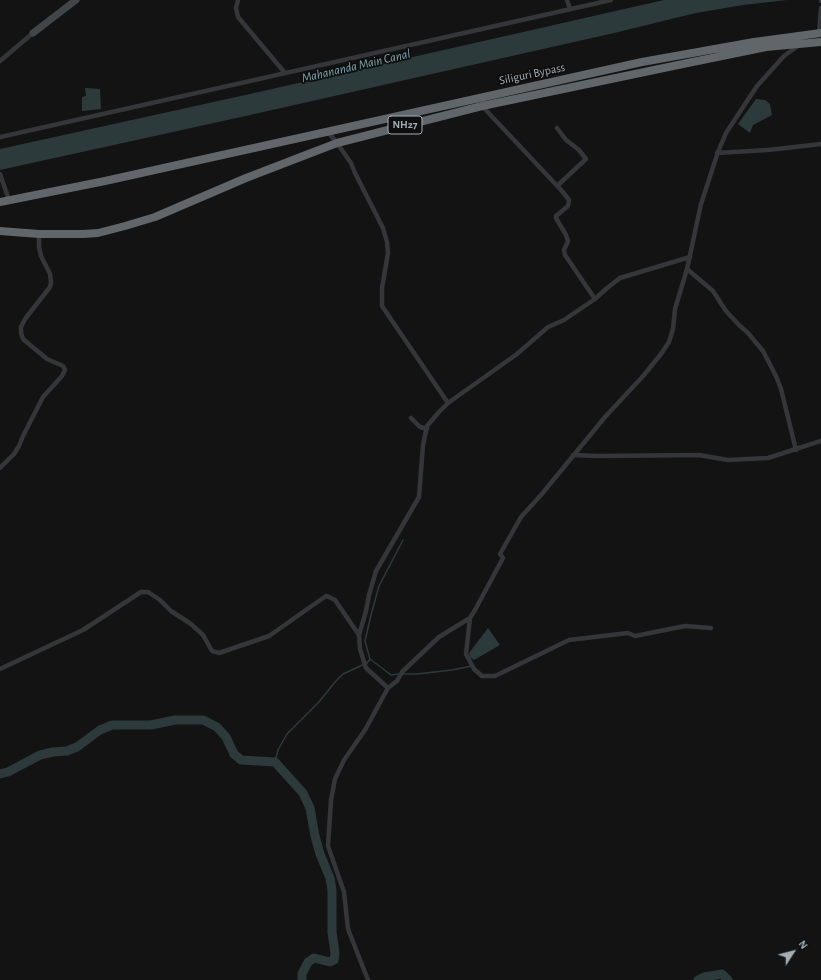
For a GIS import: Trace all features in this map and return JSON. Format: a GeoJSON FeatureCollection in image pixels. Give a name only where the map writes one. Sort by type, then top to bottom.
{"type":"FeatureCollection","features":[{"type":"Feature","properties":{"kind":"highway","name":"Siliguri Bypass"},"geometry":{"type":"LineString","coordinates":[[9,200],[91,184],[642,62],[754,42],[820,33]]}},
{"type":"Feature","properties":{"kind":"highway","name":"NH27"},"geometry":{"type":"LineString","coordinates":[[0,231],[39,234],[98,233],[155,217],[246,178],[337,142],[482,106],[766,47],[821,42]]}},
{"type":"Feature","properties":{"kind":"highway","name":"NH27"},"geometry":{"type":"LineString","coordinates":[[0,202],[9,200]]}},
{"type":"Feature","properties":{"kind":"street"},"geometry":{"type":"LineString","coordinates":[[0,60],[76,0]]}},
{"type":"Feature","properties":{"kind":"street"},"geometry":{"type":"LineString","coordinates":[[238,0],[236,8],[238,17],[285,73]]}},
{"type":"Feature","properties":{"kind":"street"},"geometry":{"type":"LineString","coordinates":[[567,0],[570,9]]}},
{"type":"Feature","properties":{"kind":"street"},"geometry":{"type":"LineString","coordinates":[[0,138],[611,0]]}},
{"type":"Feature","properties":{"kind":"street"},"geometry":{"type":"LineString","coordinates":[[820,33],[821,8]]}},
{"type":"Feature","properties":{"kind":"street"},"geometry":{"type":"LineString","coordinates":[[368,980],[348,929],[344,892],[328,846],[331,800],[335,779],[344,760],[366,730],[388,688],[397,681],[402,672],[439,637],[470,618],[476,610],[503,558],[500,554],[521,517],[541,495],[605,416],[644,375],[669,342],[673,329],[675,309],[690,257],[701,204],[717,154],[726,133],[757,86],[784,56],[802,44],[804,35]]}},
{"type":"Feature","properties":{"kind":"street"},"geometry":{"type":"LineString","coordinates":[[476,98],[569,200],[568,206],[556,216],[568,241],[564,250],[565,255],[595,299]]}},
{"type":"Feature","properties":{"kind":"street"},"geometry":{"type":"LineString","coordinates":[[557,128],[566,140],[586,159],[557,186]]}},
{"type":"Feature","properties":{"kind":"street"},"geometry":{"type":"LineString","coordinates":[[328,132],[337,142],[351,163],[354,174],[383,228],[388,253],[382,288],[382,306],[448,403]]}},
{"type":"Feature","properties":{"kind":"street"},"geometry":{"type":"LineString","coordinates":[[717,154],[821,144]]}},
{"type":"Feature","properties":{"kind":"street"},"geometry":{"type":"LineString","coordinates":[[0,175],[9,200]]}},
{"type":"Feature","properties":{"kind":"street"},"geometry":{"type":"LineString","coordinates":[[0,468],[14,454],[43,397],[62,376],[65,370],[63,366],[47,359],[23,339],[20,333],[25,319],[50,287],[51,283],[50,274],[41,256],[39,234]]}},
{"type":"Feature","properties":{"kind":"street"},"geometry":{"type":"LineString","coordinates":[[388,688],[366,668],[363,662],[359,635],[376,571],[419,498],[423,445],[427,426],[448,403],[518,354],[548,327],[564,320],[595,299],[620,278],[690,257]]}},
{"type":"Feature","properties":{"kind":"street"},"geometry":{"type":"LineString","coordinates":[[687,269],[713,291],[726,311],[763,351],[781,389],[796,450]]}},
{"type":"Feature","properties":{"kind":"street"},"geometry":{"type":"LineString","coordinates":[[411,418],[420,427],[427,429]]}},
{"type":"Feature","properties":{"kind":"street"},"geometry":{"type":"LineString","coordinates":[[573,455],[698,455],[728,460],[768,458],[821,441]]}},
{"type":"Feature","properties":{"kind":"street"},"geometry":{"type":"LineString","coordinates":[[0,669],[82,630],[141,592],[148,592],[191,624],[203,635],[212,650],[219,653],[269,636],[326,596],[335,600],[359,635]]}},
{"type":"Feature","properties":{"kind":"street"},"geometry":{"type":"LineString","coordinates":[[470,618],[466,654],[474,669],[482,676],[496,676],[569,640],[628,633],[636,636],[686,626],[710,628]]}},
{"type":"Feature","properties":{"kind":"shaded area"},"geometry":{"type":"Polygon","coordinates":[[[664,0],[787,0],[743,5],[696,13],[614,33],[0,170],[0,149],[664,0]]]}},
{"type":"Feature","properties":{"kind":"shaded area"},"geometry":{"type":"Polygon","coordinates":[[[85,88],[100,89],[101,109],[82,111],[82,97],[86,96],[85,88]]]}},
{"type":"Feature","properties":{"kind":"shaded area"},"geometry":{"type":"Polygon","coordinates":[[[756,99],[765,100],[770,104],[772,115],[753,125],[750,133],[738,124],[756,99]]]}},
{"type":"Feature","properties":{"kind":"shaded area"},"geometry":{"type":"Polygon","coordinates":[[[488,628],[500,645],[474,660],[470,657],[469,653],[488,628]]]}},
{"type":"Feature","properties":{"kind":"waterway"},"geometry":{"type":"LineString","coordinates":[[275,762],[278,750],[287,734],[318,703],[343,674],[367,663],[370,659],[365,641],[379,586],[403,540]]}},
{"type":"Feature","properties":{"kind":"waterway"},"geometry":{"type":"LineString","coordinates":[[370,659],[391,675],[398,674]]}},
{"type":"Feature","properties":{"kind":"waterway"},"geometry":{"type":"LineString","coordinates":[[402,674],[417,674],[472,666]]}},
{"type":"Feature","properties":{"kind":"waterway"},"geometry":{"type":"LineString","coordinates":[[0,774],[8,772],[40,755],[67,751],[77,747],[100,730],[112,725],[151,725],[175,720],[203,720],[217,727],[226,737],[234,754],[241,760],[275,762],[303,793],[310,808],[315,836],[320,854],[330,878],[332,890],[334,960],[330,962],[314,958],[308,962],[302,974],[302,980]]}},
{"type":"Feature","properties":{"kind":"waterway"},"geometry":{"type":"LineString","coordinates":[[698,980],[704,977],[722,974],[728,980]]}},
{"type":"Feature","properties":{"kind":"water label","name":"Mahananda Main Canal"},"geometry":{"type":"Point","coordinates":[356,66]}}]}
